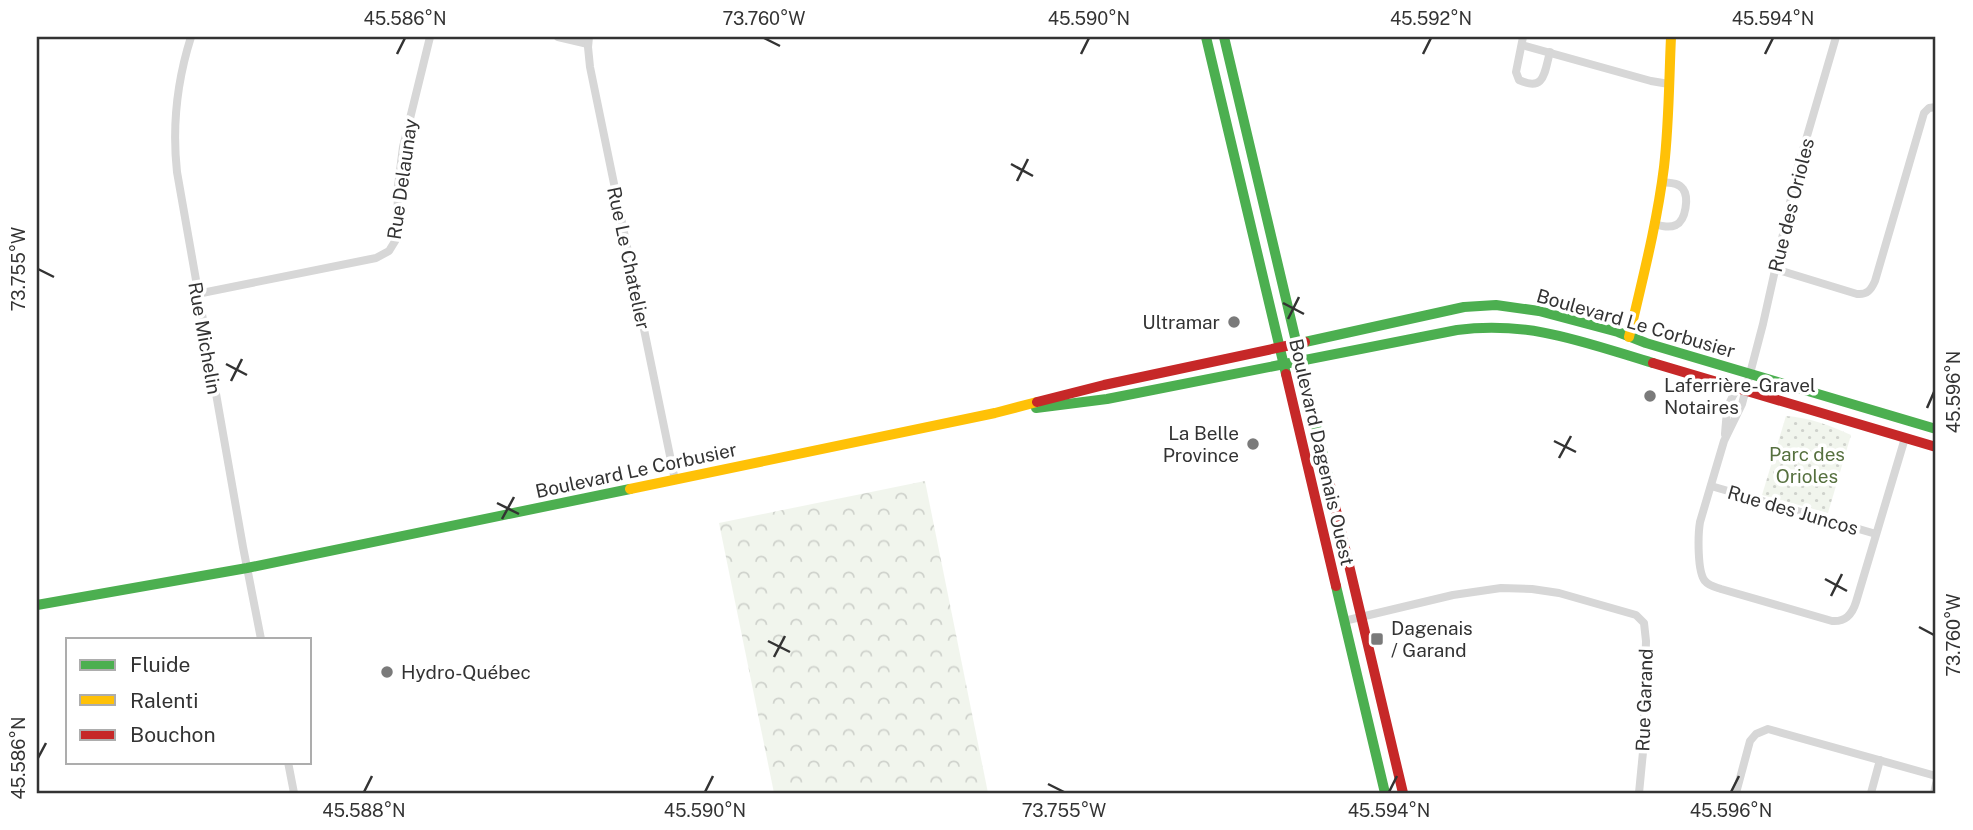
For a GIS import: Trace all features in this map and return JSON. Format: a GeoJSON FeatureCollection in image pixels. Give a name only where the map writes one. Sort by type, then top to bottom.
{"type":"FeatureCollection","features":[{"type":"Feature","properties":{"kind":"street","name":"Rue Michelin"},"geometry":{"type":"LineString","coordinates":[[191,37],[178,96],[175,150],[178,183],[261,638]]}},
{"type":"Feature","properties":{"kind":"street","name":"Rue Delaunay"},"geometry":{"type":"LineString","coordinates":[[197,294],[376,258],[392,248],[397,234],[398,186],[403,147],[430,37]]}},
{"type":"Feature","properties":{"kind":"street"},"geometry":{"type":"LineString","coordinates":[[558,37],[589,40]]}},
{"type":"Feature","properties":{"kind":"street","name":"Boulevard Dagenais Ouest"},"geometry":{"type":"LineString","coordinates":[[1206,37],[1385,793]]}},
{"type":"Feature","properties":{"kind":"street","name":"Boulevard Dagenais Ouest"},"geometry":{"type":"LineString","coordinates":[[1224,37],[1403,793]]}},
{"type":"Feature","properties":{"kind":"street"},"geometry":{"type":"LineString","coordinates":[[1629,337],[1662,182],[1667,142],[1671,37]]}},
{"type":"Feature","properties":{"kind":"street","name":"Rue des Orioles"},"geometry":{"type":"LineString","coordinates":[[1836,37],[1798,167],[1763,324],[1741,389],[1739,411],[1724,441],[1699,530],[1701,572],[1707,584],[1832,621],[1842,620],[1851,614],[1905,438]]}},
{"type":"Feature","properties":{"kind":"street","name":"Rue Le Chatelier"},"geometry":{"type":"LineString","coordinates":[[589,40],[590,67],[675,480]]}},
{"type":"Feature","properties":{"kind":"street"},"geometry":{"type":"LineString","coordinates":[[1550,52],[1541,81],[1537,84],[1521,82],[1517,76],[1522,41],[1550,52],[1669,84]]}},
{"type":"Feature","properties":{"kind":"street"},"geometry":{"type":"LineString","coordinates":[[1775,269],[1857,294],[1870,290],[1924,113],[1929,108],[1936,107]]}},
{"type":"Feature","properties":{"kind":"street"},"geometry":{"type":"LineString","coordinates":[[1654,224],[1666,227],[1677,225],[1681,222],[1685,206],[1682,188],[1677,184],[1662,182]]}},
{"type":"Feature","properties":{"kind":"street","name":"Boulevard Le Corbusier"},"geometry":{"type":"LineString","coordinates":[[37,604],[247,568],[675,480],[995,413],[1104,385],[1447,310],[1489,305],[1539,310],[1936,429]]}},
{"type":"Feature","properties":{"kind":"street","name":"Boulevard Le Corbusier"},"geometry":{"type":"LineString","coordinates":[[995,413],[1107,399],[1457,330],[1516,326],[1558,335],[1936,447]]}},
{"type":"Feature","properties":{"kind":"street","name":"Rue des Orioles"},"geometry":{"type":"LineString","coordinates":[[1724,441],[1729,399],[1741,389]]}},
{"type":"Feature","properties":{"kind":"street","name":"Rue des Juncos"},"geometry":{"type":"LineString","coordinates":[[1711,486],[1876,534]]}},
{"type":"Feature","properties":{"kind":"street","name":"Rue Garand"},"geometry":{"type":"LineString","coordinates":[[1345,621],[1460,593],[1501,588],[1559,593],[1636,615],[1644,623],[1646,641],[1639,793]]}},
{"type":"Feature","properties":{"kind":"street"},"geometry":{"type":"LineString","coordinates":[[1736,793],[1750,741],[1765,729],[1936,776]]}},
{"type":"Feature","properties":{"kind":"street"},"geometry":{"type":"LineString","coordinates":[[1871,793],[1880,760]]}},
{"type":"Feature","properties":{"kind":"street"},"geometry":{"type":"LineString","coordinates":[[288,764],[294,793]]}},
{"type":"Feature","properties":{"kind":"street"},"geometry":{"type":"LineString","coordinates":[[1934,793],[1936,784]]}},
{"type":"Feature","properties":{"kind":"green space","name":"Parc des Orioles"},"geometry":{"type":"Polygon","coordinates":[[[1786,416],[1819,422],[1851,435],[1828,513],[1762,495],[1786,416]]]}},
{"type":"Feature","properties":{"kind":"green space"},"geometry":{"type":"Polygon","coordinates":[[[925,481],[988,793],[774,793],[719,523],[925,481]]]}},
{"type":"Feature","properties":{"kind":"traffic: fast"},"geometry":{"type":"LineString","coordinates":[[1206,37],[1286,374]]}},
{"type":"Feature","properties":{"kind":"traffic: fast"},"geometry":{"type":"LineString","coordinates":[[1224,37],[1330,485]]}},
{"type":"Feature","properties":{"kind":"traffic: fast"},"geometry":{"type":"LineString","coordinates":[[1305,342],[1464,307],[1496,305],[1539,311],[1618,332],[1646,343],[1936,429]]}},
{"type":"Feature","properties":{"kind":"traffic: fast"},"geometry":{"type":"LineString","coordinates":[[1036,408],[1107,399],[1457,330],[1483,328],[1509,328],[1557,335],[1653,363]]}},
{"type":"Feature","properties":{"kind":"traffic: fast"},"geometry":{"type":"LineString","coordinates":[[37,605],[247,568],[630,489]]}},
{"type":"Feature","properties":{"kind":"traffic: fast"},"geometry":{"type":"LineString","coordinates":[[1336,586],[1385,793]]}},
{"type":"Feature","properties":{"kind":"traffic: slow"},"geometry":{"type":"LineString","coordinates":[[1629,337],[1649,252],[1664,167],[1671,37]]}},
{"type":"Feature","properties":{"kind":"traffic: slow"},"geometry":{"type":"LineString","coordinates":[[630,489],[1037,402]]}},
{"type":"Feature","properties":{"kind":"traffic: jam"},"geometry":{"type":"LineString","coordinates":[[1037,402],[1305,342]]}},
{"type":"Feature","properties":{"kind":"traffic: jam"},"geometry":{"type":"LineString","coordinates":[[1653,363],[1936,447]]}},
{"type":"Feature","properties":{"kind":"traffic: jam"},"geometry":{"type":"LineString","coordinates":[[1286,374],[1336,586]]}},
{"type":"Feature","properties":{"kind":"traffic: jam"},"geometry":{"type":"LineString","coordinates":[[1330,485],[1403,793]]}},
{"type":"Feature","properties":{"kind":"place","name":"Ultramar"},"geometry":{"type":"Point","coordinates":[1234,322]}},
{"type":"Feature","properties":{"kind":"place","name":"Laferrière-Gravel Notaires"},"geometry":{"type":"Point","coordinates":[1650,396]}},
{"type":"Feature","properties":{"kind":"place","name":"La Belle Province"},"geometry":{"type":"Point","coordinates":[1253,444]}},
{"type":"Feature","properties":{"kind":"place","name":"Dagenais / Garand"},"geometry":{"type":"Point","coordinates":[1377,639]}},
{"type":"Feature","properties":{"kind":"place","name":"Hydro-Québec"},"geometry":{"type":"Point","coordinates":[387,672]}}]}
